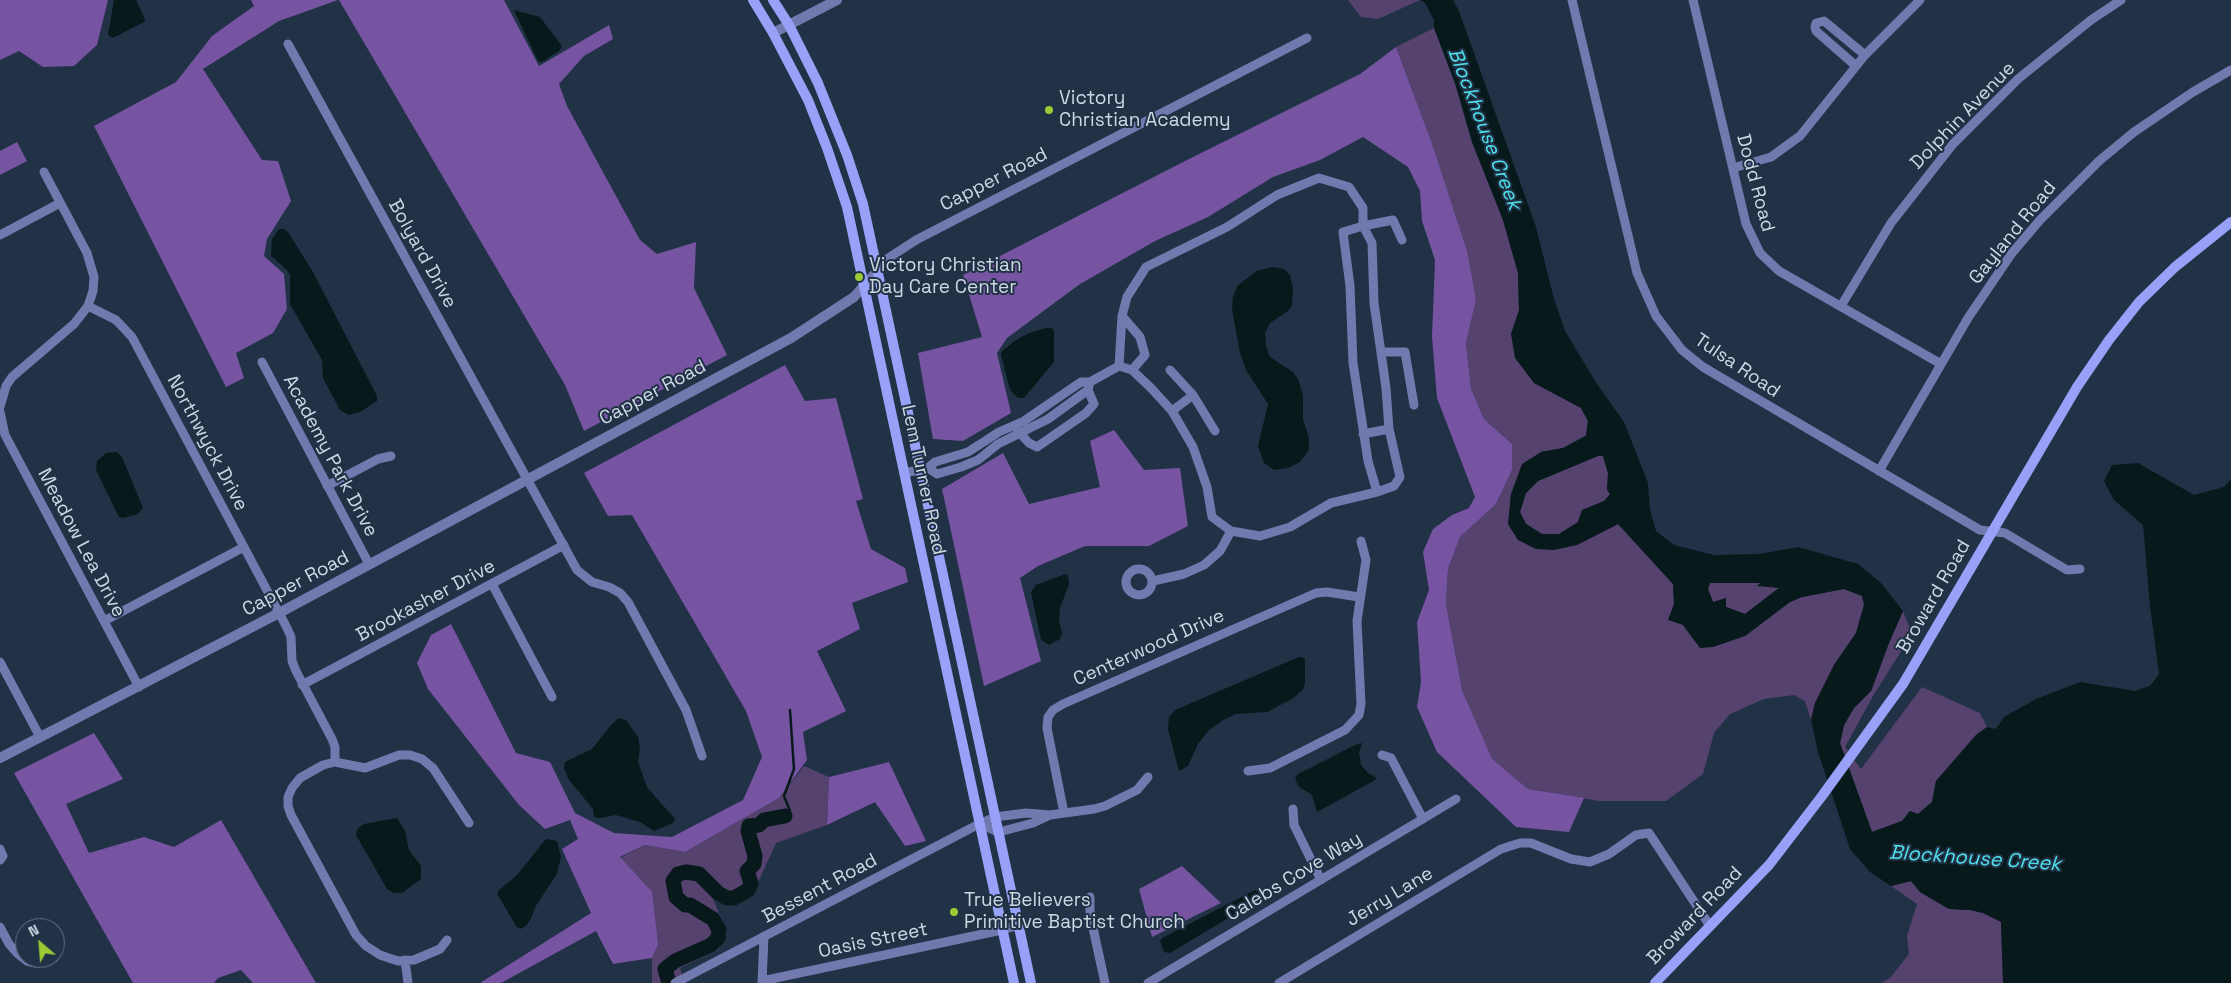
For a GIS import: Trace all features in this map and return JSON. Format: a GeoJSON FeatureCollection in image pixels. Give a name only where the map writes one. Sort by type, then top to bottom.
{"type":"FeatureCollection","features":[{"type":"Feature","properties":{"kind":"main road","name":"Lem Turner Road"},"geometry":{"type":"LineString","coordinates":[[753,0],[773,33],[808,100],[832,160],[847,207],[1014,983]]}},
{"type":"Feature","properties":{"kind":"main road","name":"Lem Turner Road"},"geometry":{"type":"LineString","coordinates":[[773,0],[818,83],[848,155],[863,204],[925,469],[959,647],[1031,983]]}},
{"type":"Feature","properties":{"kind":"main road","name":"Broward Road"},"geometry":{"type":"LineString","coordinates":[[1655,983],[1769,865],[1852,755],[1912,670],[2077,387],[2109,340],[2139,302],[2193,251],[2231,222]]}},
{"type":"Feature","properties":{"kind":"main road"},"geometry":{"type":"LineString","coordinates":[[942,651],[959,647]]}},
{"type":"Feature","properties":{"kind":"street"},"geometry":{"type":"LineString","coordinates":[[773,33],[837,0]]}},
{"type":"Feature","properties":{"kind":"street","name":"Tulsa Road"},"geometry":{"type":"LineString","coordinates":[[1572,0],[1637,273],[1656,316],[1682,350],[1703,368],[1980,530],[2005,533],[2067,570],[2080,569]]}},
{"type":"Feature","properties":{"kind":"street","name":"Dodd Road"},"geometry":{"type":"LineString","coordinates":[[1693,0],[1746,224],[1760,253],[1779,271],[1941,364]]}},
{"type":"Feature","properties":{"kind":"street"},"geometry":{"type":"LineString","coordinates":[[1733,168],[1771,157],[1800,136],[1865,55],[1920,0]]}},
{"type":"Feature","properties":{"kind":"street","name":"Dolphin Avenue"},"geometry":{"type":"LineString","coordinates":[[1841,306],[1891,223],[1952,144],[2018,78],[2091,20],[2121,0]]}},
{"type":"Feature","properties":{"kind":"street"},"geometry":{"type":"LineString","coordinates":[[1856,66],[1816,31],[1816,23],[1824,20],[1865,55]]}},
{"type":"Feature","properties":{"kind":"street","name":"Capper Road"},"geometry":{"type":"LineString","coordinates":[[0,758],[279,613],[791,338],[854,297],[887,259],[916,240],[1307,38]]}},
{"type":"Feature","properties":{"kind":"street","name":"Bolyard Drive"},"geometry":{"type":"LineString","coordinates":[[288,44],[577,570],[584,577],[620,593],[628,602],[686,710],[702,756]]}},
{"type":"Feature","properties":{"kind":"street","name":"Gayland Road"},"geometry":{"type":"LineString","coordinates":[[1879,471],[1973,310],[2012,253],[2071,187],[2099,161],[2157,116],[2231,70]]}},
{"type":"Feature","properties":{"kind":"street"},"geometry":{"type":"LineString","coordinates":[[0,407],[3,385],[20,368],[74,324],[88,306],[93,290],[94,277],[92,265],[44,172]]}},
{"type":"Feature","properties":{"kind":"street"},"geometry":{"type":"LineString","coordinates":[[1319,178],[1349,187],[1363,208],[1363,226],[1372,243],[1374,303],[1389,429],[1400,477],[1394,486],[1331,503],[1290,527],[1260,536],[1231,530],[1212,517],[1207,487],[1193,447],[1172,411],[1132,370],[1119,366],[1122,316],[1127,297],[1146,267],[1227,227],[1277,195],[1319,178]]}},
{"type":"Feature","properties":{"kind":"street"},"geometry":{"type":"LineString","coordinates":[[0,235],[60,203]]}},
{"type":"Feature","properties":{"kind":"street"},"geometry":{"type":"LineString","coordinates":[[1377,492],[1368,461],[1353,363],[1350,286],[1343,232],[1394,220],[1402,240]]}},
{"type":"Feature","properties":{"kind":"street","name":"Northwyck Drive"},"geometry":{"type":"LineString","coordinates":[[88,306],[116,320],[132,337],[291,637],[292,661],[302,685],[332,739],[335,747],[335,762]]}},
{"type":"Feature","properties":{"kind":"street"},"geometry":{"type":"LineString","coordinates":[[1122,316],[1140,337],[1145,355],[1132,370]]}},
{"type":"Feature","properties":{"kind":"street"},"geometry":{"type":"LineString","coordinates":[[1381,352],[1405,352],[1414,405]]}},
{"type":"Feature","properties":{"kind":"street","name":"Academy Park Drive"},"geometry":{"type":"LineString","coordinates":[[262,362],[369,564]]}},
{"type":"Feature","properties":{"kind":"street"},"geometry":{"type":"LineString","coordinates":[[925,469],[937,474],[978,460],[998,444],[1048,418],[1089,386],[1119,366]]}},
{"type":"Feature","properties":{"kind":"street"},"geometry":{"type":"LineString","coordinates":[[1170,370],[1193,395],[1215,431]]}},
{"type":"Feature","properties":{"kind":"street"},"geometry":{"type":"LineString","coordinates":[[904,474],[925,469],[935,462],[968,452],[999,432],[1015,425],[1081,382],[1089,386],[1094,404],[1086,413],[1037,447],[1029,444],[1015,425]]}},
{"type":"Feature","properties":{"kind":"street"},"geometry":{"type":"LineString","coordinates":[[1172,411],[1193,395]]}},
{"type":"Feature","properties":{"kind":"street","name":"Meadow Lea Drive"},"geometry":{"type":"LineString","coordinates":[[0,412],[5,435],[138,687]]}},
{"type":"Feature","properties":{"kind":"street"},"geometry":{"type":"LineString","coordinates":[[1363,434],[1389,429]]}},
{"type":"Feature","properties":{"kind":"street"},"geometry":{"type":"LineString","coordinates":[[327,486],[378,459],[391,456]]}},
{"type":"Feature","properties":{"kind":"street"},"geometry":{"type":"LineString","coordinates":[[1153,581],[1184,574],[1204,565],[1220,551],[1231,530]]}},
{"type":"Feature","properties":{"kind":"street"},"geometry":{"type":"LineString","coordinates":[[1248,771],[1270,768],[1346,730],[1359,716],[1361,704],[1357,621],[1359,597],[1366,560],[1361,541]]}},
{"type":"Feature","properties":{"kind":"street","name":"Brookasher Drive"},"geometry":{"type":"LineString","coordinates":[[302,685],[564,545]]}},
{"type":"Feature","properties":{"kind":"street"},"geometry":{"type":"LineString","coordinates":[[104,622],[244,547]]}},
{"type":"Feature","properties":{"kind":"street"},"geometry":{"type":"LineString","coordinates":[[492,584],[552,697]]}},
{"type":"Feature","properties":{"kind":"street","name":"Centerwood Drive"},"geometry":{"type":"LineString","coordinates":[[1064,813],[1047,728],[1048,717],[1062,704],[1316,593],[1327,592],[1359,597]]}},
{"type":"Feature","properties":{"kind":"street"},"geometry":{"type":"LineString","coordinates":[[0,662],[40,737]]}},
{"type":"Feature","properties":{"kind":"street"},"geometry":{"type":"LineString","coordinates":[[447,940],[440,949],[426,956],[405,960],[380,955],[366,946],[356,935],[291,815],[288,806],[292,788],[300,778],[323,765],[335,762],[365,768],[399,755],[410,755],[422,759],[433,768],[469,823]]}},
{"type":"Feature","properties":{"kind":"street"},"geometry":{"type":"LineString","coordinates":[[1382,755],[1391,758],[1423,819]]}},
{"type":"Feature","properties":{"kind":"street","name":"Bessent Road"},"geometry":{"type":"LineString","coordinates":[[680,981],[979,824],[996,817],[1026,813],[1064,813],[1105,806],[1136,790],[1148,777]]}},
{"type":"Feature","properties":{"kind":"street","name":"Calebs Cove Way"},"geometry":{"type":"LineString","coordinates":[[1148,983],[1456,799]]}},
{"type":"Feature","properties":{"kind":"street"},"geometry":{"type":"LineString","coordinates":[[1293,809],[1294,825],[1321,880]]}},
{"type":"Feature","properties":{"kind":"street","name":"Bessent Road"},"geometry":{"type":"LineString","coordinates":[[999,832],[1033,822],[1050,814]]}},
{"type":"Feature","properties":{"kind":"street"},"geometry":{"type":"LineString","coordinates":[[979,824],[999,832]]}},
{"type":"Feature","properties":{"kind":"street","name":"Jerry Lane"},"geometry":{"type":"LineString","coordinates":[[1279,983],[1501,849],[1520,843],[1531,843],[1571,859],[1590,862],[1609,854],[1636,835],[1649,833],[1710,926]]}},
{"type":"Feature","properties":{"kind":"street"},"geometry":{"type":"LineString","coordinates":[[0,849],[3,856],[0,860]]}},
{"type":"Feature","properties":{"kind":"street"},"geometry":{"type":"LineString","coordinates":[[1090,897],[1090,914],[1105,983]]}},
{"type":"Feature","properties":{"kind":"street","name":"Oasis Street"},"geometry":{"type":"LineString","coordinates":[[762,982],[1018,925]]}},
{"type":"Feature","properties":{"kind":"street"},"geometry":{"type":"LineString","coordinates":[[0,927],[15,950]]}},
{"type":"Feature","properties":{"kind":"street"},"geometry":{"type":"LineString","coordinates":[[762,982],[764,936]]}},
{"type":"Feature","properties":{"kind":"street"},"geometry":{"type":"LineString","coordinates":[[405,960],[408,983]]}},
{"type":"Feature","properties":{"kind":"shaded area"},"geometry":{"type":"Polygon","coordinates":[[[0,0],[108,0],[97,45],[74,66],[43,67],[19,51],[0,60],[0,0]]]}},
{"type":"Feature","properties":{"kind":"shaded area"},"geometry":{"type":"Polygon","coordinates":[[[251,0],[338,0],[279,21],[203,69],[262,160],[278,161],[291,201],[267,239],[264,256],[284,274],[287,309],[273,333],[236,353],[244,378],[226,387],[94,126],[176,82],[212,36],[254,6],[251,0]]]}},
{"type":"Feature","properties":{"kind":"shaded area"},"geometry":{"type":"Polygon","coordinates":[[[339,0],[504,0],[539,66],[609,25],[613,39],[584,56],[559,84],[567,106],[640,240],[657,254],[696,242],[694,288],[727,355],[584,431],[565,385],[339,0]]]}},
{"type":"Feature","properties":{"kind":"shaded area"},"geometry":{"type":"Polygon","coordinates":[[[1348,0],[1420,0],[1378,19],[1361,17],[1348,0]]]}},
{"type":"Feature","properties":{"kind":"shaded area"},"geometry":{"type":"Polygon","coordinates":[[[1434,28],[1455,83],[1472,142],[1503,220],[1518,273],[1519,310],[1511,334],[1534,383],[1581,408],[1588,421],[1586,435],[1563,448],[1541,452],[1511,494],[1508,524],[1518,540],[1577,545],[1618,524],[1673,584],[1674,604],[1683,625],[1700,648],[1745,636],[1790,602],[1802,597],[1844,589],[1862,596],[1864,604],[1856,633],[1834,665],[1815,703],[1811,720],[1805,701],[1794,695],[1764,699],[1730,714],[1714,733],[1703,774],[1666,801],[1599,801],[1528,789],[1491,759],[1462,690],[1446,604],[1448,569],[1460,537],[1496,504],[1512,470],[1512,444],[1484,419],[1471,389],[1466,343],[1476,300],[1430,138],[1396,47],[1434,28]]]}},
{"type":"Feature","properties":{"kind":"shaded area"},"geometry":{"type":"Polygon","coordinates":[[[1396,47],[1430,138],[1467,251],[1476,300],[1466,343],[1471,389],[1484,419],[1512,444],[1512,470],[1496,504],[1460,537],[1448,569],[1446,604],[1462,690],[1492,759],[1528,789],[1584,798],[1569,832],[1516,827],[1437,752],[1417,707],[1421,682],[1417,622],[1429,590],[1423,552],[1433,529],[1452,515],[1469,508],[1475,497],[1437,398],[1432,337],[1435,260],[1422,221],[1420,191],[1408,167],[1363,137],[1320,160],[1273,177],[1208,217],[1155,241],[1080,284],[1007,338],[997,353],[1011,413],[963,441],[933,439],[918,353],[982,337],[963,275],[1360,74],[1396,47]]]}},
{"type":"Feature","properties":{"kind":"shaded area"},"geometry":{"type":"Polygon","coordinates":[[[17,142],[27,161],[0,175],[0,151],[17,142]]]}},
{"type":"Feature","properties":{"kind":"shaded area"},"geometry":{"type":"Polygon","coordinates":[[[785,365],[805,401],[836,398],[863,499],[856,501],[871,549],[905,568],[908,582],[852,603],[860,629],[817,651],[846,711],[803,732],[807,760],[779,798],[685,852],[645,845],[620,857],[652,892],[658,945],[652,958],[613,964],[596,931],[501,983],[480,983],[591,913],[562,849],[578,839],[570,820],[545,829],[519,805],[428,689],[417,663],[431,635],[451,624],[516,753],[550,762],[575,813],[614,833],[672,837],[743,800],[762,757],[746,711],[632,515],[608,516],[584,473],[785,365]]]}},
{"type":"Feature","properties":{"kind":"shaded area"},"geometry":{"type":"Polygon","coordinates":[[[1114,430],[1144,470],[1180,468],[1188,526],[1149,546],[1085,546],[1038,566],[1020,578],[1041,661],[984,686],[942,489],[1003,453],[1029,504],[1100,487],[1090,441],[1114,430]]]}},
{"type":"Feature","properties":{"kind":"shaded area"},"geometry":{"type":"Polygon","coordinates":[[[1598,456],[1603,456],[1608,473],[1607,490],[1611,494],[1605,501],[1582,510],[1578,522],[1559,534],[1542,534],[1526,524],[1520,512],[1526,493],[1538,481],[1598,456]]]}},
{"type":"Feature","properties":{"kind":"shaded area"},"geometry":{"type":"Polygon","coordinates":[[[1710,583],[1761,583],[1780,587],[1745,614],[1713,602],[1708,589],[1710,583]]]}},
{"type":"Feature","properties":{"kind":"shaded area"},"geometry":{"type":"Polygon","coordinates":[[[1903,611],[1912,634],[1873,696],[1845,747],[1861,769],[1922,687],[1980,713],[1987,727],[1976,735],[1936,781],[1932,802],[1918,814],[1910,811],[1902,821],[1872,832],[1840,743],[1844,725],[1854,708],[1871,691],[1903,611]]]}},
{"type":"Feature","properties":{"kind":"shaded area"},"geometry":{"type":"Polygon","coordinates":[[[94,733],[123,779],[66,804],[89,853],[144,837],[174,847],[221,820],[316,983],[253,983],[241,970],[218,978],[214,983],[133,983],[14,773],[94,733]]]}},
{"type":"Feature","properties":{"kind":"shaded area"},"geometry":{"type":"Polygon","coordinates":[[[889,762],[926,841],[905,846],[875,802],[827,825],[829,777],[889,762]]]}},
{"type":"Feature","properties":{"kind":"shaded area"},"geometry":{"type":"Polygon","coordinates":[[[804,766],[829,777],[827,825],[776,843],[755,889],[736,903],[713,899],[727,933],[718,950],[680,968],[685,983],[652,983],[652,958],[658,945],[620,858],[645,845],[685,852],[779,798],[804,766]]]}},
{"type":"Feature","properties":{"kind":"shaded area"},"geometry":{"type":"Polygon","coordinates":[[[1182,866],[1221,903],[1152,937],[1139,889],[1182,866]]]}},
{"type":"Feature","properties":{"kind":"shaded area"},"geometry":{"type":"Polygon","coordinates":[[[1911,881],[1920,892],[1949,909],[1984,913],[2001,922],[2003,983],[1881,983],[1890,978],[1909,954],[1907,936],[1917,904],[1891,886],[1911,881]]]}},
{"type":"Feature","properties":{"kind":"water"},"geometry":{"type":"Polygon","coordinates":[[[114,0],[136,0],[145,19],[144,22],[113,38],[108,35],[114,0]]]}},
{"type":"Feature","properties":{"kind":"water","name":"Blockhouse Creek"},"geometry":{"type":"Polygon","coordinates":[[[1420,0],[1453,0],[1459,11],[1536,227],[1554,299],[1565,331],[1597,384],[1624,422],[1648,483],[1650,510],[1656,531],[1674,545],[1714,555],[1760,554],[1798,547],[1858,564],[1881,583],[1903,611],[1871,691],[1854,708],[1844,725],[1840,743],[1872,832],[1902,821],[1910,811],[1918,814],[1932,802],[1936,781],[1976,735],[1987,727],[1996,729],[2004,717],[2036,699],[2080,682],[2135,691],[2150,686],[2159,674],[2150,606],[2143,525],[2114,500],[2104,481],[2112,465],[2138,463],[2194,495],[2224,487],[2231,479],[2231,983],[2003,983],[2001,922],[1983,913],[1949,909],[1920,892],[1911,881],[1891,886],[1870,872],[1850,849],[1818,752],[1811,720],[1815,703],[1834,665],[1856,633],[1864,605],[1862,596],[1844,589],[1802,597],[1790,602],[1745,636],[1713,647],[1700,648],[1683,625],[1668,620],[1674,604],[1673,584],[1618,524],[1577,545],[1554,550],[1536,549],[1518,540],[1508,524],[1511,494],[1522,464],[1541,452],[1563,448],[1586,436],[1588,421],[1581,408],[1534,383],[1515,358],[1511,334],[1519,310],[1518,273],[1503,220],[1472,142],[1455,83],[1434,28],[1434,20],[1425,3],[1420,0]],[[1598,456],[1538,481],[1526,493],[1520,512],[1526,524],[1542,534],[1559,534],[1578,522],[1582,510],[1604,501],[1610,494],[1607,490],[1608,473],[1603,456],[1598,456]],[[1710,583],[1708,589],[1713,602],[1726,598],[1726,607],[1745,614],[1779,588],[1757,586],[1760,583],[1710,583]]]}},
{"type":"Feature","properties":{"kind":"water"},"geometry":{"type":"Polygon","coordinates":[[[514,10],[540,17],[562,46],[560,50],[542,62],[538,61],[514,10]]]}},
{"type":"Feature","properties":{"kind":"water"},"geometry":{"type":"Polygon","coordinates":[[[279,229],[284,229],[288,232],[313,272],[377,396],[377,401],[360,412],[349,415],[340,410],[323,378],[322,360],[290,304],[290,275],[271,256],[272,239],[279,229]]]}},
{"type":"Feature","properties":{"kind":"water"},"geometry":{"type":"Polygon","coordinates":[[[1272,267],[1284,269],[1290,275],[1293,288],[1292,306],[1288,311],[1270,323],[1265,333],[1266,346],[1270,357],[1293,372],[1298,379],[1303,395],[1303,419],[1309,438],[1309,450],[1300,462],[1288,468],[1274,470],[1264,463],[1258,446],[1268,404],[1246,370],[1240,353],[1232,309],[1233,296],[1238,285],[1257,271],[1272,267]]]}},
{"type":"Feature","properties":{"kind":"water"},"geometry":{"type":"Polygon","coordinates":[[[1052,328],[1054,331],[1054,362],[1024,398],[1018,398],[1010,390],[1001,355],[1002,351],[1029,333],[1052,328]]]}},
{"type":"Feature","properties":{"kind":"water"},"geometry":{"type":"Polygon","coordinates":[[[117,452],[122,457],[143,508],[138,514],[123,518],[119,517],[96,470],[97,461],[106,453],[117,452]]]}},
{"type":"Feature","properties":{"kind":"water"},"geometry":{"type":"Polygon","coordinates":[[[1065,574],[1068,575],[1069,584],[1060,608],[1059,621],[1062,633],[1060,639],[1049,645],[1041,640],[1031,592],[1036,585],[1065,574]]]}},
{"type":"Feature","properties":{"kind":"water"},"geometry":{"type":"Polygon","coordinates":[[[1299,657],[1305,658],[1305,683],[1303,690],[1292,699],[1267,712],[1236,714],[1223,720],[1209,730],[1198,744],[1188,766],[1179,771],[1168,729],[1169,717],[1175,710],[1299,657]]]}},
{"type":"Feature","properties":{"kind":"water"},"geometry":{"type":"Polygon","coordinates":[[[619,718],[626,720],[638,737],[640,748],[638,762],[647,787],[675,819],[673,823],[654,831],[640,822],[616,815],[600,818],[594,817],[593,809],[569,780],[564,768],[565,762],[592,749],[619,718]]]}},
{"type":"Feature","properties":{"kind":"water"},"geometry":{"type":"Polygon","coordinates":[[[1362,743],[1359,753],[1361,765],[1368,773],[1377,778],[1317,812],[1312,795],[1298,786],[1295,778],[1298,774],[1362,743]]]}},
{"type":"Feature","properties":{"kind":"water"},"geometry":{"type":"Polygon","coordinates":[[[397,818],[405,831],[409,850],[421,866],[421,879],[402,893],[394,893],[387,889],[356,835],[358,828],[364,824],[397,818]]]}},
{"type":"Feature","properties":{"kind":"water"},"geometry":{"type":"Polygon","coordinates":[[[546,839],[557,841],[561,857],[557,874],[537,904],[526,926],[520,929],[516,926],[498,895],[498,891],[517,875],[546,839]]]}},
{"type":"Feature","properties":{"kind":"water"},"geometry":{"type":"Polygon","coordinates":[[[1255,890],[1259,892],[1261,897],[1258,900],[1170,953],[1164,952],[1160,941],[1162,938],[1255,890]]]}},
{"type":"Feature","properties":{"kind":"waterway"},"geometry":{"type":"LineString","coordinates":[[785,816],[790,811],[784,796],[794,769],[790,710]]}},
{"type":"Feature","properties":{"kind":"waterway"},"geometry":{"type":"LineString","coordinates":[[669,983],[665,969],[675,961],[711,945],[718,938],[719,930],[713,919],[690,905],[685,905],[676,897],[673,881],[678,874],[686,872],[699,874],[718,893],[727,898],[734,898],[748,890],[751,883],[747,871],[754,864],[755,856],[748,831],[749,826],[759,825],[764,820],[785,816]]}},
{"type":"Feature","properties":{"kind":"place","name":"Victory Christian Academy"},"geometry":{"type":"Point","coordinates":[1049,110]}},
{"type":"Feature","properties":{"kind":"place","name":"Victory Christian Day Care Center"},"geometry":{"type":"Point","coordinates":[859,277]}},
{"type":"Feature","properties":{"kind":"place","name":"True Believers Primitive Baptist Church"},"geometry":{"type":"Point","coordinates":[954,912]}}]}
